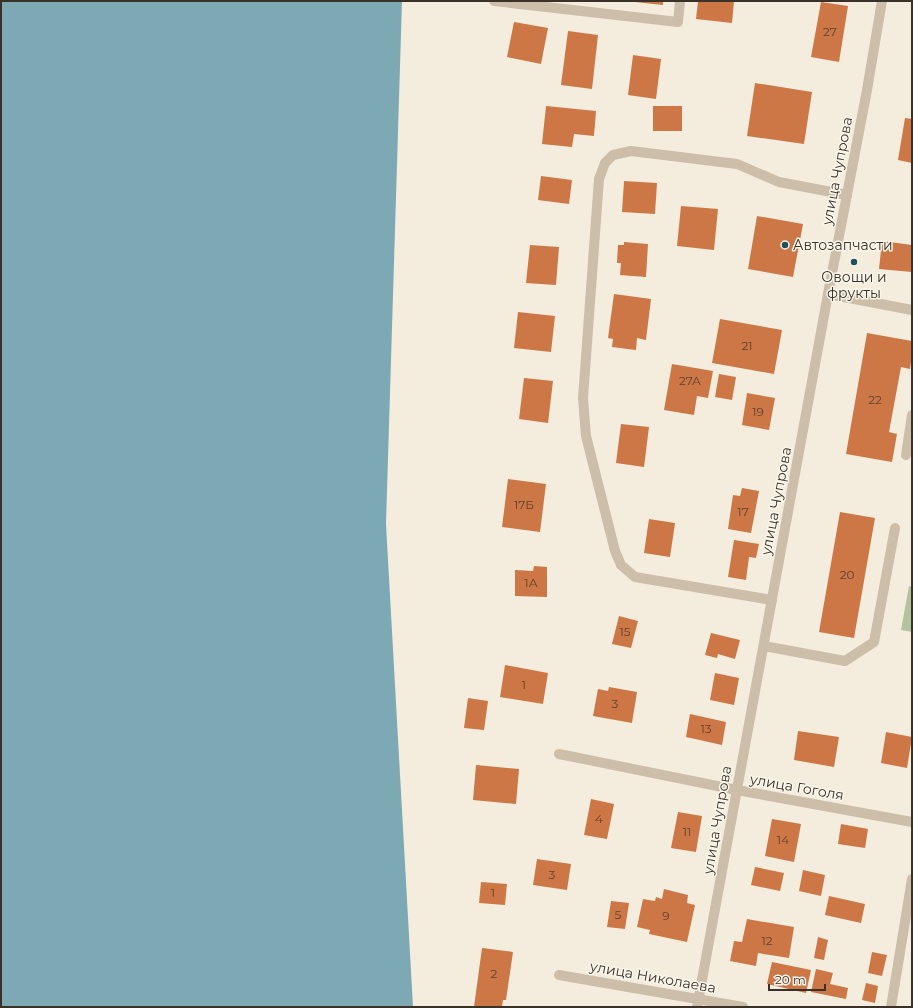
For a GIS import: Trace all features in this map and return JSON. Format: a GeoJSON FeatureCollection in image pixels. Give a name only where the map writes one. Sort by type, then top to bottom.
{"type":"FeatureCollection","features":[{"type":"Feature","properties":{"kind":"street"},"geometry":{"type":"LineString","coordinates":[[494,1],[678,22],[680,1]]}},
{"type":"Feature","properties":{"kind":"street","name":"улица Чупрова"},"geometry":{"type":"LineString","coordinates":[[698,1004],[828,294],[867,90],[882,1]]}},
{"type":"Feature","properties":{"kind":"street"},"geometry":{"type":"LineString","coordinates":[[772,600],[635,577],[622,566],[615,551],[586,436],[583,398],[599,179],[605,163],[613,155],[631,151],[737,164],[779,182],[847,195]]}},
{"type":"Feature","properties":{"kind":"street"},"geometry":{"type":"LineString","coordinates":[[828,294],[912,310]]}},
{"type":"Feature","properties":{"kind":"street"},"geometry":{"type":"LineString","coordinates":[[906,456],[912,415]]}},
{"type":"Feature","properties":{"kind":"street"},"geometry":{"type":"LineString","coordinates":[[764,646],[844,661],[874,642],[895,528]]}},
{"type":"Feature","properties":{"kind":"street","name":"улица Гоголя"},"geometry":{"type":"LineString","coordinates":[[559,754],[737,790],[912,822]]}},
{"type":"Feature","properties":{"kind":"street"},"geometry":{"type":"LineString","coordinates":[[891,1007],[912,879]]}},
{"type":"Feature","properties":{"kind":"street","name":"улица Николаева"},"geometry":{"type":"LineString","coordinates":[[559,975],[698,1004],[743,1007]]}},
{"type":"Feature","properties":{"kind":"green space"},"geometry":{"type":"Polygon","coordinates":[[[909,586],[912,587],[912,632],[901,630],[909,586]]]}},
{"type":"Feature","properties":{"kind":"water"},"geometry":{"type":"Polygon","coordinates":[[[1,1],[402,1],[386,524],[413,1007],[1,1007],[1,1]]]}},
{"type":"Feature","properties":{"kind":"building"},"geometry":{"type":"Polygon","coordinates":[[[663,1],[663,5],[635,2],[663,1]]]}},
{"type":"Feature","properties":{"kind":"building"},"geometry":{"type":"Polygon","coordinates":[[[698,1],[734,1],[732,23],[696,19],[698,1]]]}},
{"type":"Feature","properties":{"kind":"building"},"geometry":{"type":"Polygon","coordinates":[[[821,2],[848,6],[839,62],[811,57],[821,2]]]}},
{"type":"Feature","properties":{"kind":"building"},"geometry":{"type":"Polygon","coordinates":[[[514,22],[548,28],[541,64],[507,57],[514,22]]]}},
{"type":"Feature","properties":{"kind":"building"},"geometry":{"type":"Polygon","coordinates":[[[568,31],[598,35],[592,89],[561,85],[568,31]]]}},
{"type":"Feature","properties":{"kind":"building"},"geometry":{"type":"Polygon","coordinates":[[[633,55],[661,59],[656,99],[628,95],[633,55]]]}},
{"type":"Feature","properties":{"kind":"building"},"geometry":{"type":"Polygon","coordinates":[[[755,83],[812,92],[804,144],[747,136],[755,83]]]}},
{"type":"Feature","properties":{"kind":"building"},"geometry":{"type":"Polygon","coordinates":[[[546,106],[596,111],[594,136],[574,134],[572,147],[542,144],[546,106]]]}},
{"type":"Feature","properties":{"kind":"building"},"geometry":{"type":"Polygon","coordinates":[[[653,106],[682,106],[682,131],[653,131],[653,106]]]}},
{"type":"Feature","properties":{"kind":"building"},"geometry":{"type":"Polygon","coordinates":[[[905,118],[912,119],[912,163],[898,160],[905,118]]]}},
{"type":"Feature","properties":{"kind":"building"},"geometry":{"type":"Polygon","coordinates":[[[541,176],[572,180],[569,204],[538,200],[541,176]]]}},
{"type":"Feature","properties":{"kind":"building"},"geometry":{"type":"Polygon","coordinates":[[[624,181],[657,183],[655,214],[622,212],[624,181]]]}},
{"type":"Feature","properties":{"kind":"building"},"geometry":{"type":"Polygon","coordinates":[[[681,206],[718,209],[714,250],[677,246],[681,206]]]}},
{"type":"Feature","properties":{"kind":"building"},"geometry":{"type":"Polygon","coordinates":[[[757,216],[803,224],[793,277],[748,269],[757,216]]]}},
{"type":"Feature","properties":{"kind":"building"},"geometry":{"type":"Polygon","coordinates":[[[882,241],[912,245],[912,272],[879,269],[882,241]]]}},
{"type":"Feature","properties":{"kind":"building"},"geometry":{"type":"Polygon","coordinates":[[[624,242],[648,244],[646,277],[620,275],[621,263],[617,263],[618,245],[624,245],[624,242]]]}},
{"type":"Feature","properties":{"kind":"building"},"geometry":{"type":"Polygon","coordinates":[[[530,245],[559,247],[556,285],[526,283],[530,245]]]}},
{"type":"Feature","properties":{"kind":"building"},"geometry":{"type":"Polygon","coordinates":[[[614,294],[651,299],[646,340],[637,338],[636,350],[612,347],[613,339],[608,338],[614,294]]]}},
{"type":"Feature","properties":{"kind":"building"},"geometry":{"type":"Polygon","coordinates":[[[518,312],[555,316],[551,352],[514,348],[518,312]]]}},
{"type":"Feature","properties":{"kind":"building"},"geometry":{"type":"Polygon","coordinates":[[[720,319],[782,330],[774,374],[712,363],[720,319]]]}},
{"type":"Feature","properties":{"kind":"building"},"geometry":{"type":"Polygon","coordinates":[[[867,333],[912,341],[910,369],[901,367],[889,432],[897,434],[892,462],[846,454],[867,333]]]}},
{"type":"Feature","properties":{"kind":"building"},"geometry":{"type":"Polygon","coordinates":[[[672,364],[713,371],[708,398],[697,396],[694,415],[664,410],[672,364]]]}},
{"type":"Feature","properties":{"kind":"building"},"geometry":{"type":"Polygon","coordinates":[[[719,374],[736,377],[732,400],[715,397],[719,374]]]}},
{"type":"Feature","properties":{"kind":"building"},"geometry":{"type":"Polygon","coordinates":[[[524,378],[553,381],[548,423],[519,419],[524,378]]]}},
{"type":"Feature","properties":{"kind":"building"},"geometry":{"type":"Polygon","coordinates":[[[747,393],[775,398],[769,430],[742,425],[747,393]]]}},
{"type":"Feature","properties":{"kind":"building"},"geometry":{"type":"Polygon","coordinates":[[[621,424],[649,427],[644,467],[616,463],[621,424]]]}},
{"type":"Feature","properties":{"kind":"building"},"geometry":{"type":"Polygon","coordinates":[[[508,479],[546,484],[540,532],[502,527],[508,479]]]}},
{"type":"Feature","properties":{"kind":"building"},"geometry":{"type":"Polygon","coordinates":[[[742,488],[759,491],[751,533],[728,529],[733,495],[740,496],[742,488]]]}},
{"type":"Feature","properties":{"kind":"building"},"geometry":{"type":"Polygon","coordinates":[[[840,512],[875,518],[854,638],[819,632],[840,512]]]}},
{"type":"Feature","properties":{"kind":"building"},"geometry":{"type":"Polygon","coordinates":[[[649,519],[675,523],[670,557],[644,553],[649,519]]]}},
{"type":"Feature","properties":{"kind":"building"},"geometry":{"type":"Polygon","coordinates":[[[734,540],[759,544],[756,558],[749,557],[746,580],[728,577],[734,540]]]}},
{"type":"Feature","properties":{"kind":"building"},"geometry":{"type":"Polygon","coordinates":[[[534,566],[547,567],[547,597],[515,596],[515,570],[533,571],[534,566]]]}},
{"type":"Feature","properties":{"kind":"building"},"geometry":{"type":"Polygon","coordinates":[[[619,616],[638,621],[631,648],[612,644],[619,616]]]}},
{"type":"Feature","properties":{"kind":"building"},"geometry":{"type":"Polygon","coordinates":[[[711,633],[740,640],[735,659],[718,654],[717,658],[705,655],[711,633]]]}},
{"type":"Feature","properties":{"kind":"building"},"geometry":{"type":"Polygon","coordinates":[[[505,665],[548,673],[543,704],[500,697],[505,665]]]}},
{"type":"Feature","properties":{"kind":"building"},"geometry":{"type":"Polygon","coordinates":[[[715,673],[739,678],[734,705],[710,700],[715,673]]]}},
{"type":"Feature","properties":{"kind":"building"},"geometry":{"type":"Polygon","coordinates":[[[609,687],[637,692],[632,723],[593,716],[598,689],[608,691],[609,687]]]}},
{"type":"Feature","properties":{"kind":"building"},"geometry":{"type":"Polygon","coordinates":[[[468,698],[488,701],[484,730],[464,728],[468,698]]]}},
{"type":"Feature","properties":{"kind":"building"},"geometry":{"type":"Polygon","coordinates":[[[690,714],[726,722],[722,745],[686,737],[690,714]]]}},
{"type":"Feature","properties":{"kind":"building"},"geometry":{"type":"Polygon","coordinates":[[[798,731],[839,737],[834,767],[794,760],[798,731]]]}},
{"type":"Feature","properties":{"kind":"building"},"geometry":{"type":"Polygon","coordinates":[[[886,732],[912,737],[907,768],[881,763],[886,732]]]}},
{"type":"Feature","properties":{"kind":"building"},"geometry":{"type":"Polygon","coordinates":[[[476,765],[519,769],[516,804],[473,800],[476,765]]]}},
{"type":"Feature","properties":{"kind":"building"},"geometry":{"type":"Polygon","coordinates":[[[591,799],[614,804],[607,839],[584,835],[591,799]]]}},
{"type":"Feature","properties":{"kind":"building"},"geometry":{"type":"Polygon","coordinates":[[[678,812],[702,816],[696,852],[671,848],[678,812]]]}},
{"type":"Feature","properties":{"kind":"building"},"geometry":{"type":"Polygon","coordinates":[[[772,819],[801,824],[794,862],[765,856],[772,819]]]}},
{"type":"Feature","properties":{"kind":"building"},"geometry":{"type":"Polygon","coordinates":[[[841,824],[868,829],[865,848],[838,844],[841,824]]]}},
{"type":"Feature","properties":{"kind":"building"},"geometry":{"type":"Polygon","coordinates":[[[537,859],[571,864],[567,890],[533,885],[537,859]]]}},
{"type":"Feature","properties":{"kind":"building"},"geometry":{"type":"Polygon","coordinates":[[[755,867],[784,873],[780,891],[751,885],[755,867]]]}},
{"type":"Feature","properties":{"kind":"building"},"geometry":{"type":"Polygon","coordinates":[[[803,870],[825,875],[821,896],[799,891],[803,870]]]}},
{"type":"Feature","properties":{"kind":"building"},"geometry":{"type":"Polygon","coordinates":[[[481,882],[507,884],[505,905],[479,903],[481,882]]]}},
{"type":"Feature","properties":{"kind":"building"},"geometry":{"type":"Polygon","coordinates":[[[664,889],[688,895],[687,903],[695,905],[687,942],[649,934],[650,930],[637,927],[643,899],[655,901],[656,897],[662,899],[664,889]]]}},
{"type":"Feature","properties":{"kind":"building"},"geometry":{"type":"Polygon","coordinates":[[[829,896],[865,904],[861,923],[825,915],[829,896]]]}},
{"type":"Feature","properties":{"kind":"building"},"geometry":{"type":"Polygon","coordinates":[[[611,901],[629,903],[625,929],[607,927],[611,901]]]}},
{"type":"Feature","properties":{"kind":"building"},"geometry":{"type":"Polygon","coordinates":[[[747,919],[794,927],[789,958],[758,953],[756,966],[730,961],[734,941],[742,942],[747,919]]]}},
{"type":"Feature","properties":{"kind":"building"},"geometry":{"type":"Polygon","coordinates":[[[818,937],[828,940],[824,960],[814,958],[818,937]]]}},
{"type":"Feature","properties":{"kind":"building"},"geometry":{"type":"Polygon","coordinates":[[[482,948],[513,952],[506,1000],[503,1000],[502,1007],[474,1007],[482,948]]]}},
{"type":"Feature","properties":{"kind":"building"},"geometry":{"type":"Polygon","coordinates":[[[872,952],[887,955],[882,976],[868,973],[872,952]]]}},
{"type":"Feature","properties":{"kind":"building"},"geometry":{"type":"Polygon","coordinates":[[[772,962],[811,970],[806,993],[767,984],[772,962]]]}},
{"type":"Feature","properties":{"kind":"building"},"geometry":{"type":"Polygon","coordinates":[[[816,969],[833,973],[830,984],[848,988],[846,999],[811,992],[816,969]]]}},
{"type":"Feature","properties":{"kind":"building"},"geometry":{"type":"Polygon","coordinates":[[[866,983],[878,986],[875,1003],[862,1000],[866,983]]]}},
{"type":"Feature","properties":{"kind":"place","name":"Автозапчасти"},"geometry":{"type":"Point","coordinates":[785,245]}},
{"type":"Feature","properties":{"kind":"place","name":"Овощи и фрукты"},"geometry":{"type":"Point","coordinates":[854,262]}}]}
